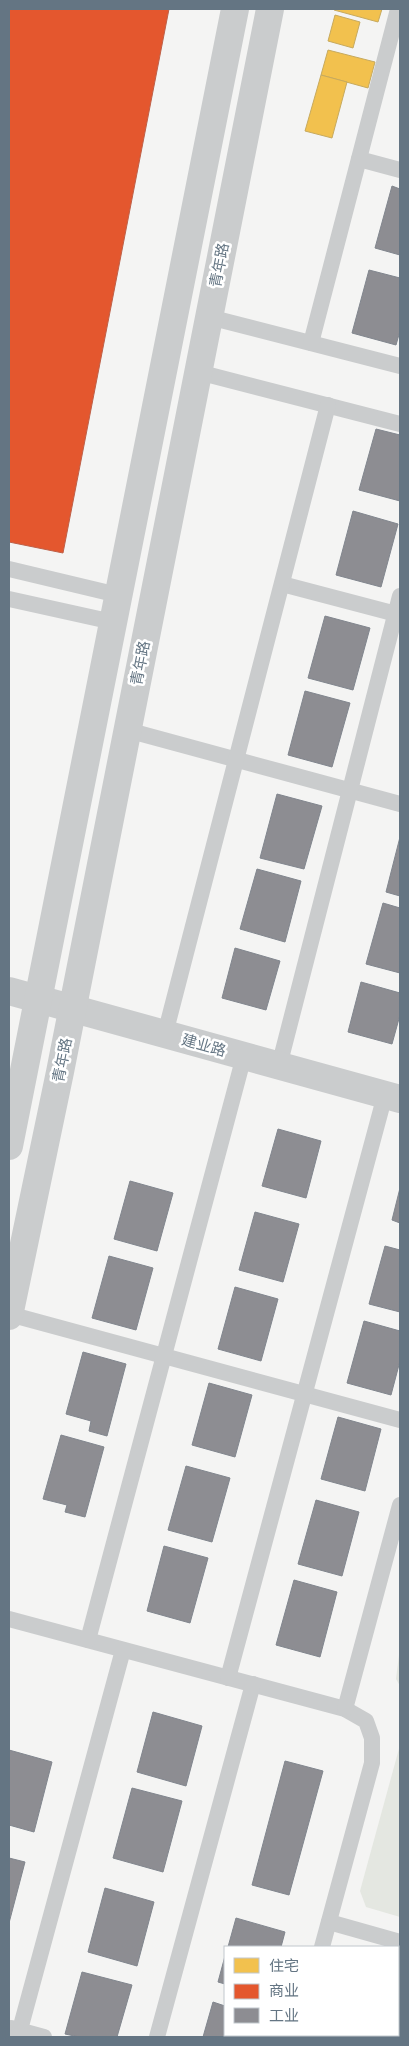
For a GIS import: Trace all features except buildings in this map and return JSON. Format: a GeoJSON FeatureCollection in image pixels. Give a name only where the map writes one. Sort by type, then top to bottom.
{"type":"FeatureCollection","features":[{"type":"Feature","properties":{"kind":"street"},"geometry":{"type":"LineString","coordinates":[[9,1146],[235,9]]}},
{"type":"Feature","properties":{"kind":"street","name":"青年路"},"geometry":{"type":"LineString","coordinates":[[9,1315],[72,1008],[270,9]]}},
{"type":"Feature","properties":{"kind":"street","name":"建业路"},"geometry":{"type":"LineString","coordinates":[[9,991],[392,1097]]}},
{"type":"Feature","properties":{"kind":"lane"},"geometry":{"type":"LineString","coordinates":[[311,343],[398,9]]}},
{"type":"Feature","properties":{"kind":"lane"},"geometry":{"type":"LineString","coordinates":[[359,159],[400,170]]}},
{"type":"Feature","properties":{"kind":"lane"},"geometry":{"type":"LineString","coordinates":[[209,317],[400,366]]}},
{"type":"Feature","properties":{"kind":"lane"},"geometry":{"type":"LineString","coordinates":[[198,372],[400,424]]}},
{"type":"Feature","properties":{"kind":"lane"},"geometry":{"type":"LineString","coordinates":[[165,1034],[328,405]]}},
{"type":"Feature","properties":{"kind":"lane"},"geometry":{"type":"LineString","coordinates":[[9,569],[118,595]]}},
{"type":"Feature","properties":{"kind":"lane"},"geometry":{"type":"LineString","coordinates":[[282,584],[398,614]]}},
{"type":"Feature","properties":{"kind":"lane"},"geometry":{"type":"LineString","coordinates":[[278,1066],[398,614],[400,596]]}},
{"type":"Feature","properties":{"kind":"lane"},"geometry":{"type":"LineString","coordinates":[[9,599],[113,622]]}},
{"type":"Feature","properties":{"kind":"lane"},"geometry":{"type":"LineString","coordinates":[[127,730],[400,804]]}},
{"type":"Feature","properties":{"kind":"lane"},"geometry":{"type":"LineString","coordinates":[[88,1640],[244,1056]]}},
{"type":"Feature","properties":{"kind":"lane"},"geometry":{"type":"LineString","coordinates":[[228,1678],[304,1394],[392,1097]]}},
{"type":"Feature","properties":{"kind":"lane"},"geometry":{"type":"LineString","coordinates":[[9,1315],[400,1420]]}},
{"type":"Feature","properties":{"kind":"lane"},"geometry":{"type":"LineString","coordinates":[[346,1709],[397,1527],[400,1505]]}},
{"type":"Feature","properties":{"kind":"lane"},"geometry":{"type":"LineString","coordinates":[[9,1619],[346,1709],[366,1722],[372,1738],[372,1763],[322,1946]]}},
{"type":"Feature","properties":{"kind":"lane"},"geometry":{"type":"LineString","coordinates":[[44,2037],[15,2032],[123,1650]]}},
{"type":"Feature","properties":{"kind":"lane"},"geometry":{"type":"LineString","coordinates":[[157,2037],[253,1684]]}},
{"type":"Feature","properties":{"kind":"lane"},"geometry":{"type":"LineString","coordinates":[[328,1922],[400,1942]]}},
{"type":"Feature","properties":{"kind":"shaded area"},"geometry":{"type":"Polygon","coordinates":[[[400,1647],[400,1686],[396,1679],[400,1647]]]}},
{"type":"Feature","properties":{"kind":"shaded area"},"geometry":{"type":"Polygon","coordinates":[[[400,1745],[400,1917],[366,1907],[360,1891],[400,1745]]]}}]}
